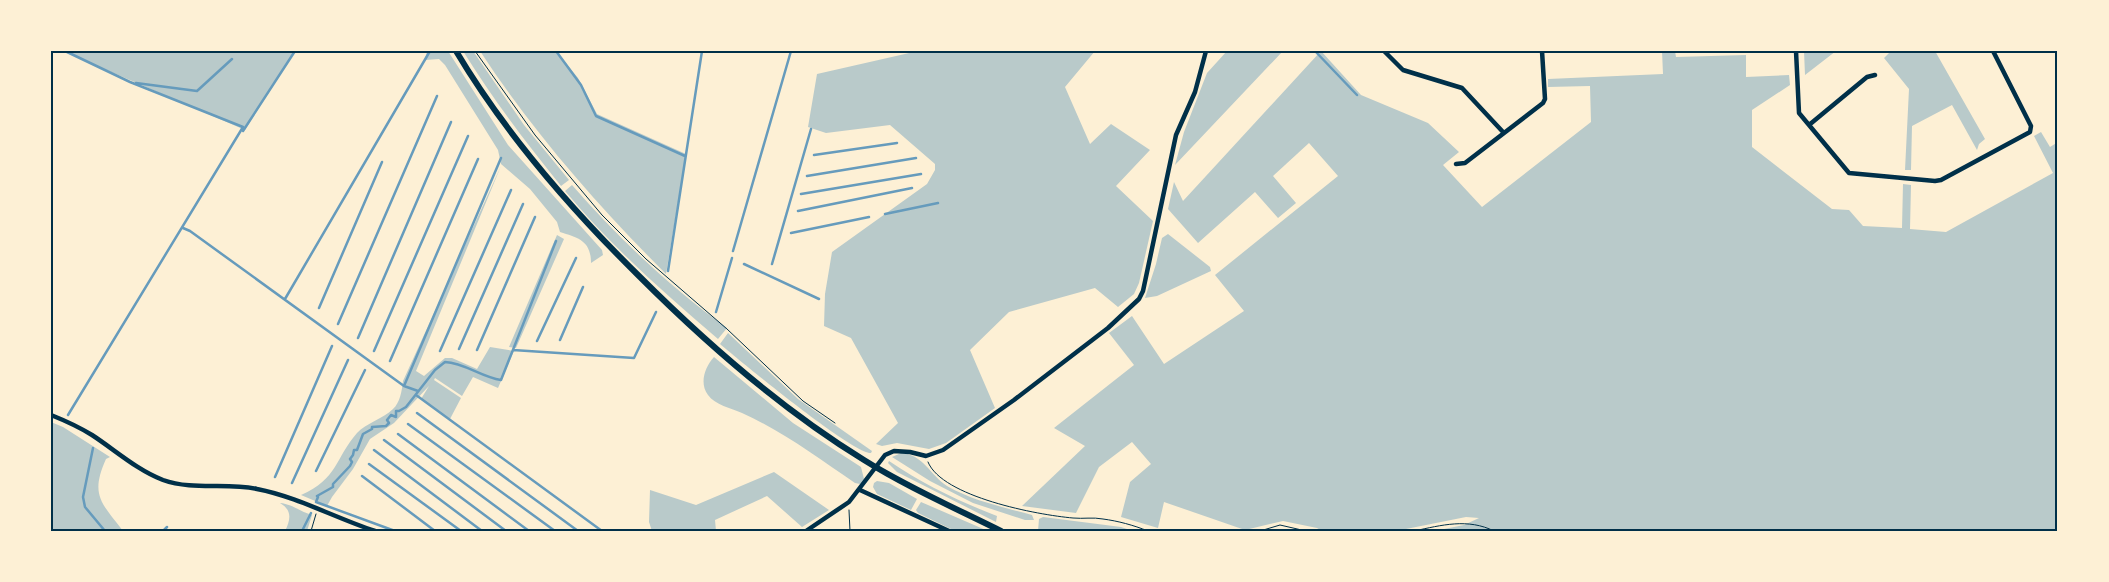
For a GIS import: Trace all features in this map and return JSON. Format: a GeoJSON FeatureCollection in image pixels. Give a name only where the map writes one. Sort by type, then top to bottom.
{"type":"FeatureCollection","features":[{"type":"Feature","properties":{"kind":"main road"},"geometry":{"type":"LineString","coordinates":[[456,51],[516,140],[559,192],[586,223],[686,323],[785,405],[829,437],[877,468],[928,496],[1001,531]]}},
{"type":"Feature","properties":{"kind":"street"},"geometry":{"type":"LineString","coordinates":[[806,531],[849,502],[877,468],[885,455],[894,451],[926,456],[943,450],[1014,400],[1108,328],[1140,299],[1176,135],[1195,92],[1206,51]]}},
{"type":"Feature","properties":{"kind":"street"},"geometry":{"type":"LineString","coordinates":[[1384,51],[1403,70],[1462,88],[1503,132]]}},
{"type":"Feature","properties":{"kind":"street"},"geometry":{"type":"LineString","coordinates":[[1456,164],[1464,163],[1543,103],[1545,99],[1542,51]]}},
{"type":"Feature","properties":{"kind":"street"},"geometry":{"type":"LineString","coordinates":[[1796,51],[1799,113],[1848,173],[1935,181],[1941,180],[2030,132],[2032,126],[1993,51]]}},
{"type":"Feature","properties":{"kind":"street"},"geometry":{"type":"LineString","coordinates":[[1810,125],[1866,77],[1875,75]]}},
{"type":"Feature","properties":{"kind":"street"},"geometry":{"type":"LineString","coordinates":[[51,415],[80,428],[145,472],[163,480],[186,486],[254,488],[294,499],[375,531]]}},
{"type":"Feature","properties":{"kind":"street"},"geometry":{"type":"LineString","coordinates":[[860,490],[949,531]]}},
{"type":"Feature","properties":{"kind":"path"},"geometry":{"type":"LineString","coordinates":[[475,51],[535,134],[602,215],[646,259],[727,328],[803,401],[836,423]]}},
{"type":"Feature","properties":{"kind":"path"},"geometry":{"type":"LineString","coordinates":[[926,456],[928,464],[936,475],[965,492],[991,501],[1026,510],[1073,518],[1101,518],[1148,531]]}},
{"type":"Feature","properties":{"kind":"path"},"geometry":{"type":"LineString","coordinates":[[849,502],[850,531]]}},
{"type":"Feature","properties":{"kind":"path"},"geometry":{"type":"LineString","coordinates":[[311,531],[318,509]]}},
{"type":"Feature","properties":{"kind":"path"},"geometry":{"type":"LineString","coordinates":[[1414,531],[1460,522],[1486,527],[1494,531]]}},
{"type":"Feature","properties":{"kind":"path"},"geometry":{"type":"LineString","coordinates":[[1260,531],[1280,525],[1306,531]]}},
{"type":"Feature","properties":{"kind":"shaded area"},"geometry":{"type":"Polygon","coordinates":[[[63,51],[295,51],[245,130],[63,51]]]}},
{"type":"Feature","properties":{"kind":"shaded area"},"geometry":{"type":"Polygon","coordinates":[[[427,51],[448,51],[508,145],[602,250],[603,255],[591,263],[589,250],[586,245],[573,236],[560,232],[557,222],[530,189],[501,164],[498,150],[445,65],[439,59],[425,60],[427,51]]]}},
{"type":"Feature","properties":{"kind":"shaded area"},"geometry":{"type":"Polygon","coordinates":[[[463,51],[473,51],[524,125],[569,180],[561,186],[510,120],[463,51]]]}},
{"type":"Feature","properties":{"kind":"shaded area"},"geometry":{"type":"Polygon","coordinates":[[[480,51],[556,51],[578,78],[597,114],[686,154],[666,274],[567,167],[500,81],[480,51]]]}},
{"type":"Feature","properties":{"kind":"shaded area"},"geometry":{"type":"Polygon","coordinates":[[[918,51],[1095,51],[1065,87],[1090,144],[1111,124],[1150,150],[1116,186],[1153,221],[1139,283],[1134,294],[1118,307],[1095,288],[1009,312],[970,350],[995,408],[946,443],[929,449],[897,443],[882,446],[876,444],[898,423],[851,338],[824,326],[825,294],[832,252],[927,184],[935,170],[935,164],[890,125],[826,133],[808,127],[817,74],[918,51]]]}},
{"type":"Feature","properties":{"kind":"shaded area"},"geometry":{"type":"Polygon","coordinates":[[[1227,51],[1283,51],[1175,165],[1184,132],[1207,73],[1227,51]]]}},
{"type":"Feature","properties":{"kind":"shaded area"},"geometry":{"type":"Polygon","coordinates":[[[1321,51],[1361,95],[1428,123],[1459,152],[1443,165],[1482,207],[1591,122],[1590,86],[1548,87],[1548,79],[1663,74],[1662,51],[1675,51],[1676,57],[1746,55],[1746,77],[1789,75],[1790,85],[1752,110],[1752,147],[1832,209],[1849,210],[1863,226],[1902,228],[1903,184],[1911,185],[1910,229],[1946,232],[2053,173],[2034,136],[2041,132],[2050,147],[2058,142],[2058,531],[1434,531],[1464,525],[1479,518],[1466,517],[1396,531],[1322,531],[1317,528],[1283,521],[1245,530],[1164,502],[1158,528],[1121,517],[1130,482],[1151,464],[1132,442],[1099,467],[1076,513],[1022,506],[1085,446],[1054,428],[1134,365],[1109,333],[1132,316],[1164,364],[1244,311],[1215,275],[1338,176],[1309,143],[1273,176],[1296,203],[1278,218],[1255,192],[1198,243],[1168,209],[1174,182],[1183,201],[1321,51]]]}},
{"type":"Feature","properties":{"kind":"shaded area"},"geometry":{"type":"Polygon","coordinates":[[[1804,51],[1836,51],[1805,75],[1804,51]]]}},
{"type":"Feature","properties":{"kind":"shaded area"},"geometry":{"type":"Polygon","coordinates":[[[1891,51],[1935,51],[1985,139],[1979,144],[1977,150],[1952,105],[1912,126],[1911,170],[1905,170],[1909,89],[1884,58],[1891,51]]]}},
{"type":"Feature","properties":{"kind":"shaded area"},"geometry":{"type":"Polygon","coordinates":[[[501,166],[416,371],[424,376],[445,358],[452,358],[477,369],[490,347],[514,351],[498,388],[473,377],[462,396],[435,378],[434,380],[461,398],[450,419],[421,399],[429,386],[394,423],[370,439],[353,469],[327,506],[301,495],[313,489],[329,475],[357,433],[389,412],[397,403],[403,381],[501,166]]]}},
{"type":"Feature","properties":{"kind":"shaded area"},"geometry":{"type":"Polygon","coordinates":[[[572,185],[645,261],[685,296],[727,328],[718,339],[658,286],[600,230],[565,191],[572,185]]]}},
{"type":"Feature","properties":{"kind":"shaded area"},"geometry":{"type":"Polygon","coordinates":[[[1168,234],[1210,267],[1211,271],[1157,296],[1145,298],[1162,238],[1168,234]]]}},
{"type":"Feature","properties":{"kind":"shaded area"},"geometry":{"type":"Polygon","coordinates":[[[557,235],[564,239],[516,348],[509,347],[557,235]]]}},
{"type":"Feature","properties":{"kind":"shaded area"},"geometry":{"type":"Polygon","coordinates":[[[728,333],[798,399],[872,451],[871,453],[843,439],[720,344],[728,333]]]}},
{"type":"Feature","properties":{"kind":"shaded area"},"geometry":{"type":"Polygon","coordinates":[[[714,357],[793,423],[861,467],[864,479],[860,484],[855,483],[800,445],[771,428],[719,404],[711,398],[705,390],[704,375],[714,357]]]}},
{"type":"Feature","properties":{"kind":"shaded area"},"geometry":{"type":"Polygon","coordinates":[[[51,422],[63,427],[110,457],[106,459],[101,471],[99,481],[100,498],[123,531],[51,531],[51,422]]]}},
{"type":"Feature","properties":{"kind":"shaded area"},"geometry":{"type":"Polygon","coordinates":[[[901,453],[909,454],[921,461],[947,486],[967,496],[1032,515],[1034,520],[1025,520],[973,503],[930,481],[892,457],[901,453]]]}},
{"type":"Feature","properties":{"kind":"shaded area"},"geometry":{"type":"Polygon","coordinates":[[[889,461],[941,492],[997,516],[996,522],[897,472],[888,463],[889,461]]]}},
{"type":"Feature","properties":{"kind":"shaded area"},"geometry":{"type":"Polygon","coordinates":[[[774,472],[829,510],[802,527],[767,496],[715,520],[716,531],[652,531],[649,522],[650,490],[696,505],[774,472]]]}},
{"type":"Feature","properties":{"kind":"shaded area"},"geometry":{"type":"Polygon","coordinates":[[[877,481],[889,483],[917,499],[911,510],[877,494],[873,487],[877,481]]]}},
{"type":"Feature","properties":{"kind":"shaded area"},"geometry":{"type":"Polygon","coordinates":[[[921,502],[988,531],[955,531],[918,513],[916,510],[921,502]]]}},
{"type":"Feature","properties":{"kind":"shaded area"},"geometry":{"type":"Polygon","coordinates":[[[280,503],[312,515],[307,531],[285,531],[289,515],[287,509],[280,503]]]}},
{"type":"Feature","properties":{"kind":"shaded area"},"geometry":{"type":"Polygon","coordinates":[[[1043,517],[1121,527],[1133,531],[1038,531],[1039,519],[1043,517]]]}},
{"type":"Feature","properties":{"kind":"waterway"},"geometry":{"type":"LineString","coordinates":[[65,51],[130,82],[243,127],[68,415]]}},
{"type":"Feature","properties":{"kind":"waterway"},"geometry":{"type":"LineString","coordinates":[[243,131],[295,51]]}},
{"type":"Feature","properties":{"kind":"waterway"},"geometry":{"type":"LineString","coordinates":[[285,299],[430,51]]}},
{"type":"Feature","properties":{"kind":"waterway"},"geometry":{"type":"LineString","coordinates":[[556,51],[581,85],[596,116],[685,156]]}},
{"type":"Feature","properties":{"kind":"waterway"},"geometry":{"type":"LineString","coordinates":[[668,271],[702,51]]}},
{"type":"Feature","properties":{"kind":"waterway"},"geometry":{"type":"LineString","coordinates":[[733,251],[791,51]]}},
{"type":"Feature","properties":{"kind":"waterway"},"geometry":{"type":"LineString","coordinates":[[1315,51],[1357,95]]}},
{"type":"Feature","properties":{"kind":"waterway"},"geometry":{"type":"LineString","coordinates":[[136,83],[197,91],[232,59]]}},
{"type":"Feature","properties":{"kind":"waterway"},"geometry":{"type":"LineString","coordinates":[[338,324],[437,96]]}},
{"type":"Feature","properties":{"kind":"waterway"},"geometry":{"type":"LineString","coordinates":[[358,338],[451,122]]}},
{"type":"Feature","properties":{"kind":"waterway"},"geometry":{"type":"LineString","coordinates":[[772,264],[811,129]]}},
{"type":"Feature","properties":{"kind":"waterway"},"geometry":{"type":"LineString","coordinates":[[374,351],[468,136]]}},
{"type":"Feature","properties":{"kind":"waterway"},"geometry":{"type":"LineString","coordinates":[[814,155],[897,143]]}},
{"type":"Feature","properties":{"kind":"waterway"},"geometry":{"type":"LineString","coordinates":[[404,386],[501,158]]}},
{"type":"Feature","properties":{"kind":"waterway"},"geometry":{"type":"LineString","coordinates":[[807,176],[916,158]]}},
{"type":"Feature","properties":{"kind":"waterway"},"geometry":{"type":"LineString","coordinates":[[390,361],[478,159]]}},
{"type":"Feature","properties":{"kind":"waterway"},"geometry":{"type":"LineString","coordinates":[[319,308],[382,162]]}},
{"type":"Feature","properties":{"kind":"waterway"},"geometry":{"type":"LineString","coordinates":[[801,194],[921,174]]}},
{"type":"Feature","properties":{"kind":"waterway"},"geometry":{"type":"LineString","coordinates":[[798,211],[912,188]]}},
{"type":"Feature","properties":{"kind":"waterway"},"geometry":{"type":"LineString","coordinates":[[440,351],[511,190]]}},
{"type":"Feature","properties":{"kind":"waterway"},"geometry":{"type":"LineString","coordinates":[[885,214],[938,203]]}},
{"type":"Feature","properties":{"kind":"waterway"},"geometry":{"type":"LineString","coordinates":[[459,349],[523,204]]}},
{"type":"Feature","properties":{"kind":"waterway"},"geometry":{"type":"LineString","coordinates":[[477,350],[535,217]]}},
{"type":"Feature","properties":{"kind":"waterway"},"geometry":{"type":"LineString","coordinates":[[791,233],[869,217]]}},
{"type":"Feature","properties":{"kind":"waterway"},"geometry":{"type":"LineString","coordinates":[[183,228],[190,231],[404,386],[418,391]]}},
{"type":"Feature","properties":{"kind":"waterway"},"geometry":{"type":"LineString","coordinates":[[395,531],[316,502],[317,496],[333,487],[333,484],[350,466],[352,462],[350,459],[354,450],[357,450],[363,434],[372,429],[372,427],[386,426],[389,423],[387,420],[391,415],[396,417],[396,411],[406,407],[435,370],[445,362],[501,380],[556,241]]}},
{"type":"Feature","properties":{"kind":"waterway"},"geometry":{"type":"LineString","coordinates":[[537,341],[576,258]]}},
{"type":"Feature","properties":{"kind":"waterway"},"geometry":{"type":"LineString","coordinates":[[716,312],[732,258]]}},
{"type":"Feature","properties":{"kind":"waterway"},"geometry":{"type":"LineString","coordinates":[[744,264],[819,299]]}},
{"type":"Feature","properties":{"kind":"waterway"},"geometry":{"type":"LineString","coordinates":[[560,340],[583,287]]}},
{"type":"Feature","properties":{"kind":"waterway"},"geometry":{"type":"LineString","coordinates":[[513,350],[634,358],[656,312]]}},
{"type":"Feature","properties":{"kind":"waterway"},"geometry":{"type":"LineString","coordinates":[[275,477],[332,346]]}},
{"type":"Feature","properties":{"kind":"waterway"},"geometry":{"type":"LineString","coordinates":[[292,483],[348,360]]}},
{"type":"Feature","properties":{"kind":"waterway"},"geometry":{"type":"LineString","coordinates":[[316,471],[365,370]]}},
{"type":"Feature","properties":{"kind":"waterway"},"geometry":{"type":"LineString","coordinates":[[416,395],[602,531]]}},
{"type":"Feature","properties":{"kind":"waterway"},"geometry":{"type":"LineString","coordinates":[[417,413],[578,531]]}},
{"type":"Feature","properties":{"kind":"waterway"},"geometry":{"type":"LineString","coordinates":[[408,424],[555,531]]}},
{"type":"Feature","properties":{"kind":"waterway"},"geometry":{"type":"LineString","coordinates":[[398,434],[529,531]]}},
{"type":"Feature","properties":{"kind":"waterway"},"geometry":{"type":"LineString","coordinates":[[384,440],[506,531]]}},
{"type":"Feature","properties":{"kind":"waterway"},"geometry":{"type":"LineString","coordinates":[[93,448],[83,497],[85,507],[105,531]]}},
{"type":"Feature","properties":{"kind":"waterway"},"geometry":{"type":"LineString","coordinates":[[374,450],[482,531]]}},
{"type":"Feature","properties":{"kind":"waterway"},"geometry":{"type":"LineString","coordinates":[[369,464],[461,531]]}},
{"type":"Feature","properties":{"kind":"waterway"},"geometry":{"type":"LineString","coordinates":[[362,476],[435,531]]}},
{"type":"Feature","properties":{"kind":"waterway"},"geometry":{"type":"LineString","coordinates":[[302,531],[311,513]]}},
{"type":"Feature","properties":{"kind":"waterway"},"geometry":{"type":"LineString","coordinates":[[163,531],[167,527]]}}]}
